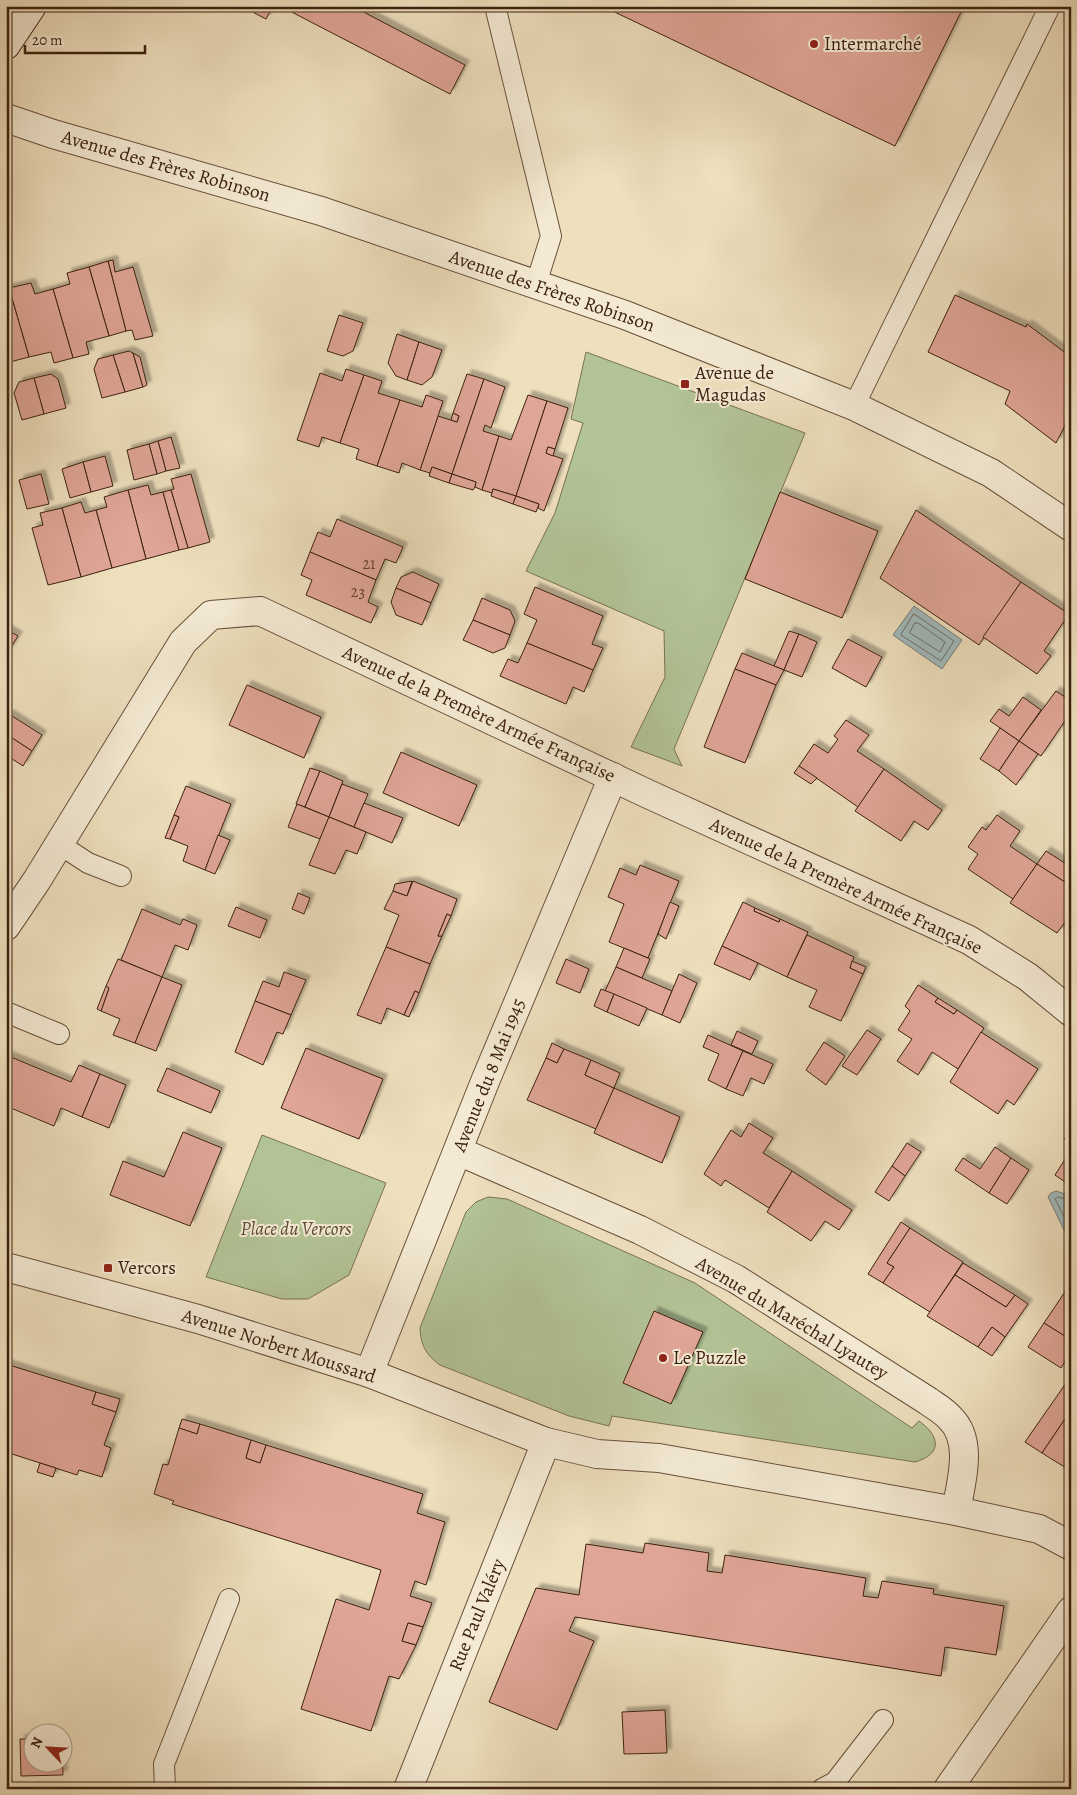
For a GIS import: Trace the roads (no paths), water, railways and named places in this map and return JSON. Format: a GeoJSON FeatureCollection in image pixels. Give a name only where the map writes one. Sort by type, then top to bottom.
{"type":"FeatureCollection","features":[{"type":"Feature","properties":{"kind":"street"},"geometry":{"type":"LineString","coordinates":[[6,46],[32,6]]}},
{"type":"Feature","properties":{"kind":"street","name":"Avenue des Frères Robinson"},"geometry":{"type":"LineString","coordinates":[[6,118],[53,134],[320,211],[625,315],[854,406],[991,473],[1071,527]]}},
{"type":"Feature","properties":{"kind":"street","name":"Avenue de la Premère Armée Française"},"geometry":{"type":"LineString","coordinates":[[6,926],[59,844],[183,642],[211,615],[260,611],[613,777],[969,940],[1028,977],[1071,1012]]}},
{"type":"Feature","properties":{"kind":"street","name":"Avenue du 8 Mai 1945"},"geometry":{"type":"LineString","coordinates":[[369,1373],[486,1079],[613,777]]}},
{"type":"Feature","properties":{"kind":"street","name":"Avenue du Maréchal Lyautey"},"geometry":{"type":"LineString","coordinates":[[458,1151],[640,1230],[736,1279],[928,1401],[950,1418],[958,1430],[964,1445],[962,1477],[956,1511]]}},
{"type":"Feature","properties":{"kind":"street","name":"Avenue Norbert Moussard"},"geometry":{"type":"LineString","coordinates":[[6,1267],[198,1319],[369,1373],[546,1442]]}},
{"type":"Feature","properties":{"kind":"street"},"geometry":{"type":"LineString","coordinates":[[546,1442],[597,1454],[659,1458],[956,1511],[1038,1529],[1071,1546]]}},
{"type":"Feature","properties":{"kind":"street","name":"Rue Paul Valéry"},"geometry":{"type":"LineString","coordinates":[[408,1789],[546,1442]]}},
{"type":"Feature","properties":{"kind":"street"},"geometry":{"type":"LineString","coordinates":[[948,1789],[1071,1611]]}},
{"type":"Feature","properties":{"kind":"lane"},"geometry":{"type":"LineString","coordinates":[[495,6],[551,236],[536,284]]}},
{"type":"Feature","properties":{"kind":"lane"},"geometry":{"type":"LineString","coordinates":[[854,406],[1050,6]]}},
{"type":"Feature","properties":{"kind":"lane"},"geometry":{"type":"LineString","coordinates":[[59,844],[88,863],[121,876]]}},
{"type":"Feature","properties":{"kind":"lane"},"geometry":{"type":"LineString","coordinates":[[6,1012],[59,1034]]}},
{"type":"Feature","properties":{"kind":"lane"},"geometry":{"type":"LineString","coordinates":[[165,1789],[164,1764],[229,1599]]}},
{"type":"Feature","properties":{"kind":"lane"},"geometry":{"type":"LineString","coordinates":[[822,1789],[835,1782],[883,1720]]}},
{"type":"Feature","properties":{"kind":"water"},"geometry":{"type":"Polygon","coordinates":[[[914,606],[962,640],[942,669],[893,635],[914,606]]]}},
{"type":"Feature","properties":{"kind":"water"},"geometry":{"type":"Polygon","coordinates":[[[1056,1191],[1071,1196],[1071,1235],[1066,1234],[1048,1197],[1056,1191]]]}},
{"type":"Feature","properties":{"kind":"place","name":"Intermarché"},"geometry":{"type":"Point","coordinates":[814,44]}},
{"type":"Feature","properties":{"kind":"place","name":"Avenue de Magudas"},"geometry":{"type":"Point","coordinates":[685,384]}},
{"type":"Feature","properties":{"kind":"place","name":"Vercors"},"geometry":{"type":"Point","coordinates":[108,1268]}},
{"type":"Feature","properties":{"kind":"place","name":"Le Puzzle"},"geometry":{"type":"Point","coordinates":[663,1358]}},
{"type":"Feature","properties":{"kind":"park label","name":"Place du Vercors"},"geometry":{"type":"Point","coordinates":[296,1229]}}]}
